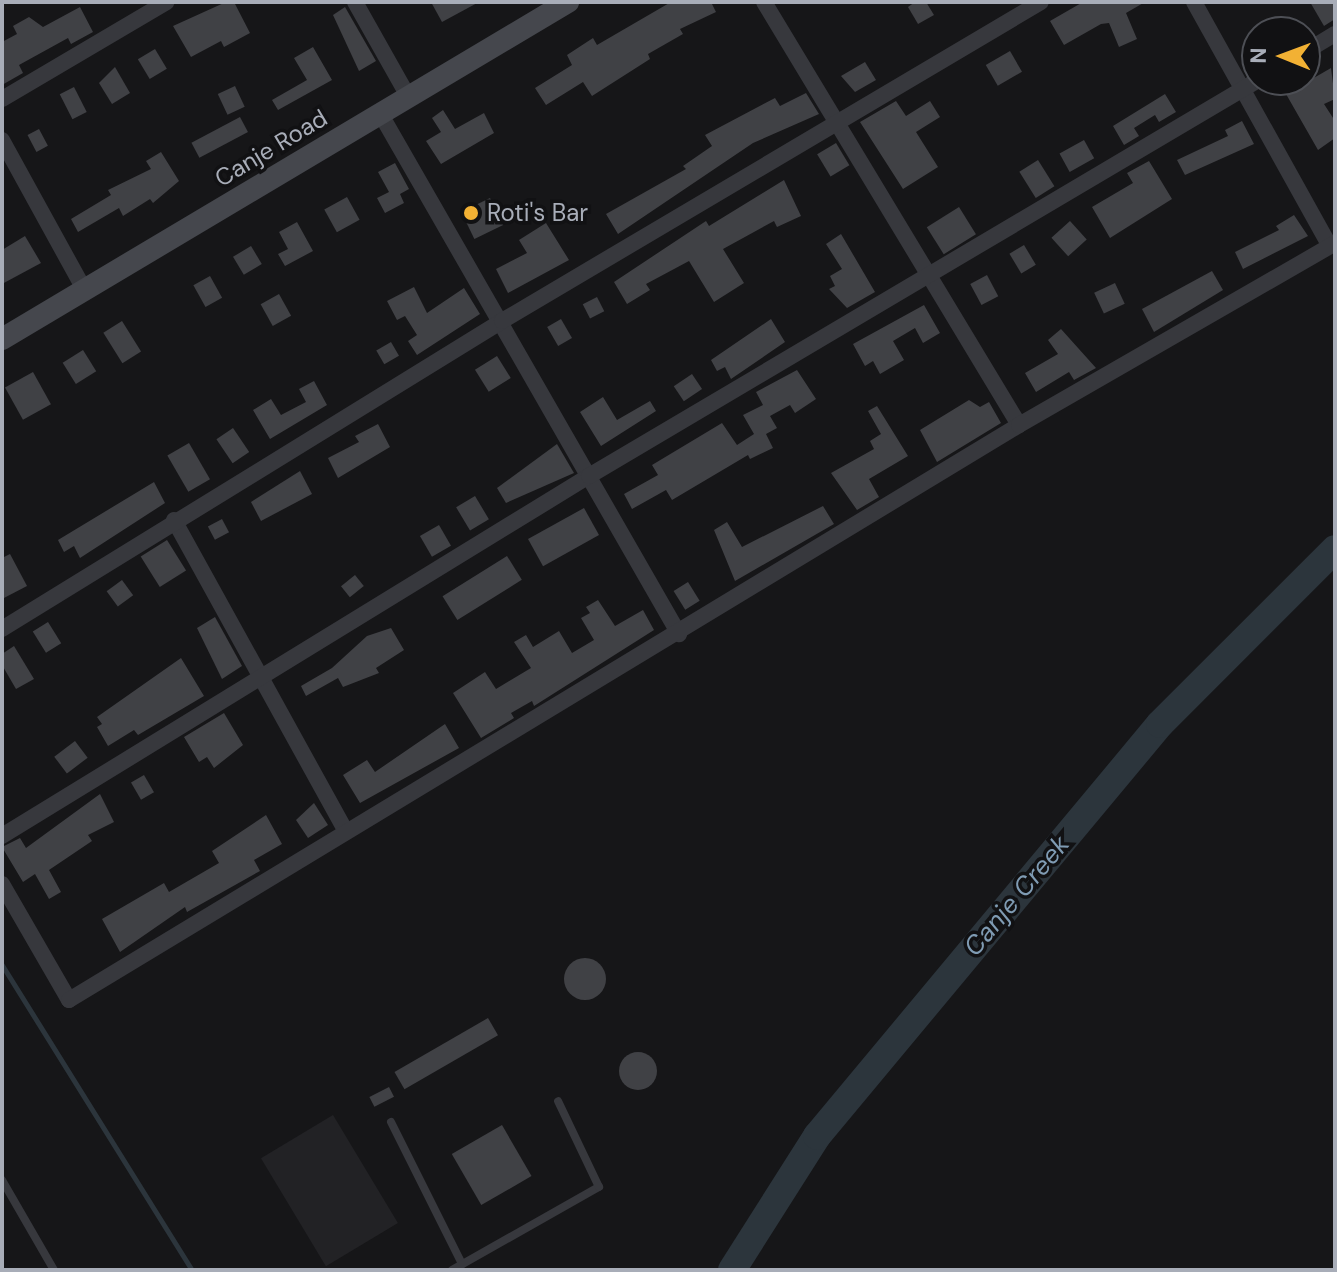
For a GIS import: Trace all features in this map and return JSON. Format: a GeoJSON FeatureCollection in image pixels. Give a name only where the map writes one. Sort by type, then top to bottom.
{"type":"FeatureCollection","features":[{"type":"Feature","properties":{"kind":"street"},"geometry":{"type":"LineString","coordinates":[[2,99],[167,2]]}},
{"type":"Feature","properties":{"kind":"street"},"geometry":{"type":"LineString","coordinates":[[355,2],[408,96]]}},
{"type":"Feature","properties":{"kind":"street","name":"Canje Road"},"geometry":{"type":"LineString","coordinates":[[2,339],[568,2]]}},
{"type":"Feature","properties":{"kind":"street"},"geometry":{"type":"LineString","coordinates":[[764,2],[933,274],[1019,425]]}},
{"type":"Feature","properties":{"kind":"street"},"geometry":{"type":"LineString","coordinates":[[2,629],[174,520],[502,321],[838,119],[1041,2]]}},
{"type":"Feature","properties":{"kind":"street"},"geometry":{"type":"LineString","coordinates":[[1194,2],[1241,85]]}},
{"type":"Feature","properties":{"kind":"street"},"geometry":{"type":"LineString","coordinates":[[2,836],[589,476],[1241,90]]}},
{"type":"Feature","properties":{"kind":"street"},"geometry":{"type":"LineString","coordinates":[[2,884],[69,1000],[679,634],[1019,425],[1333,245],[1247,96]]}},
{"type":"Feature","properties":{"kind":"street"},"geometry":{"type":"LineString","coordinates":[[380,113],[679,634]]}},
{"type":"Feature","properties":{"kind":"street"},"geometry":{"type":"LineString","coordinates":[[2,140],[84,289]]}},
{"type":"Feature","properties":{"kind":"street"},"geometry":{"type":"LineString","coordinates":[[174,520],[263,676],[346,832]]}},
{"type":"Feature","properties":{"kind":"lane"},"geometry":{"type":"LineString","coordinates":[[452,1270],[599,1187],[558,1101]]}},
{"type":"Feature","properties":{"kind":"lane"},"geometry":{"type":"LineString","coordinates":[[391,1122],[462,1264]]}},
{"type":"Feature","properties":{"kind":"lane"},"geometry":{"type":"LineString","coordinates":[[2,1180],[54,1270]]}},
{"type":"Feature","properties":{"kind":"shaded area"},"geometry":{"type":"Polygon","coordinates":[[[333,1115],[398,1223],[326,1266],[261,1158],[333,1115]]]}},
{"type":"Feature","properties":{"kind":"building"},"geometry":{"type":"Polygon","coordinates":[[[226,2],[234,2],[250,33],[224,47],[221,41],[191,57],[173,26],[226,2]]]}},
{"type":"Feature","properties":{"kind":"building"},"geometry":{"type":"Polygon","coordinates":[[[431,2],[479,2],[442,22],[431,2]]]}},
{"type":"Feature","properties":{"kind":"building"},"geometry":{"type":"Polygon","coordinates":[[[671,2],[711,2],[716,12],[680,29],[683,34],[648,54],[650,59],[592,96],[583,82],[546,105],[535,88],[572,65],[567,55],[593,38],[597,45],[671,2]]]}},
{"type":"Feature","properties":{"kind":"building"},"geometry":{"type":"Polygon","coordinates":[[[915,2],[926,2],[934,15],[918,24],[908,7],[915,2]]]}},
{"type":"Feature","properties":{"kind":"building"},"geometry":{"type":"Polygon","coordinates":[[[1083,2],[1145,2],[1126,13],[1137,39],[1119,47],[1109,23],[1101,24],[1064,45],[1050,21],[1083,2]]]}},
{"type":"Feature","properties":{"kind":"building"},"geometry":{"type":"Polygon","coordinates":[[[1310,2],[1335,2],[1335,19],[1324,26],[1321,16],[1310,2]]]}},
{"type":"Feature","properties":{"kind":"building"},"geometry":{"type":"Polygon","coordinates":[[[80,7],[93,32],[71,44],[68,38],[19,65],[23,73],[2,85],[2,42],[17,34],[13,26],[29,17],[43,27],[80,7]]]}},
{"type":"Feature","properties":{"kind":"building"},"geometry":{"type":"Polygon","coordinates":[[[345,7],[376,61],[359,71],[333,15],[345,7]]]}},
{"type":"Feature","properties":{"kind":"building"},"geometry":{"type":"Polygon","coordinates":[[[313,47],[332,80],[278,110],[272,100],[307,80],[294,58],[313,47]]]}},
{"type":"Feature","properties":{"kind":"building"},"geometry":{"type":"Polygon","coordinates":[[[155,49],[167,69],[150,79],[138,59],[155,49]]]}},
{"type":"Feature","properties":{"kind":"building"},"geometry":{"type":"Polygon","coordinates":[[[1010,51],[1022,72],[998,86],[986,65],[1010,51]]]}},
{"type":"Feature","properties":{"kind":"building"},"geometry":{"type":"Polygon","coordinates":[[[865,62],[876,80],[855,92],[841,76],[865,62]]]}},
{"type":"Feature","properties":{"kind":"building"},"geometry":{"type":"Polygon","coordinates":[[[115,67],[130,93],[112,104],[99,83],[115,67]]]}},
{"type":"Feature","properties":{"kind":"building"},"geometry":{"type":"Polygon","coordinates":[[[1331,68],[1335,99],[1324,104],[1335,121],[1335,138],[1318,150],[1287,96],[1321,96],[1321,74],[1331,68]]]}},
{"type":"Feature","properties":{"kind":"building"},"geometry":{"type":"Polygon","coordinates":[[[235,86],[245,107],[228,115],[218,94],[235,86]]]}},
{"type":"Feature","properties":{"kind":"building"},"geometry":{"type":"Polygon","coordinates":[[[74,87],[87,112],[72,119],[60,94],[74,87]]]}},
{"type":"Feature","properties":{"kind":"building"},"geometry":{"type":"Polygon","coordinates":[[[806,93],[819,114],[753,143],[618,234],[606,214],[686,169],[683,166],[712,146],[705,135],[775,98],[780,106],[806,93]]]}},
{"type":"Feature","properties":{"kind":"building"},"geometry":{"type":"Polygon","coordinates":[[[1165,94],[1176,112],[1159,122],[1155,115],[1134,128],[1139,136],[1124,145],[1113,126],[1165,94]]]}},
{"type":"Feature","properties":{"kind":"building"},"geometry":{"type":"Polygon","coordinates":[[[896,101],[906,116],[930,101],[940,117],[916,132],[938,167],[903,189],[860,122],[896,101]]]}},
{"type":"Feature","properties":{"kind":"building"},"geometry":{"type":"Polygon","coordinates":[[[443,110],[455,129],[484,113],[494,133],[441,164],[426,141],[441,132],[432,118],[443,110]]]}},
{"type":"Feature","properties":{"kind":"building"},"geometry":{"type":"Polygon","coordinates":[[[240,117],[248,132],[199,158],[191,143],[240,117]]]}},
{"type":"Feature","properties":{"kind":"building"},"geometry":{"type":"Polygon","coordinates":[[[1242,121],[1254,144],[1185,175],[1177,160],[1228,136],[1225,130],[1242,121]]]}},
{"type":"Feature","properties":{"kind":"building"},"geometry":{"type":"Polygon","coordinates":[[[39,129],[48,146],[36,152],[28,135],[39,129]]]}},
{"type":"Feature","properties":{"kind":"building"},"geometry":{"type":"Polygon","coordinates":[[[1084,140],[1094,158],[1070,172],[1060,154],[1084,140]]]}},
{"type":"Feature","properties":{"kind":"building"},"geometry":{"type":"Polygon","coordinates":[[[836,143],[849,165],[831,177],[817,154],[836,143]]]}},
{"type":"Feature","properties":{"kind":"building"},"geometry":{"type":"Polygon","coordinates":[[[161,152],[179,181],[153,203],[150,199],[123,216],[119,208],[78,232],[71,219],[111,195],[108,190],[151,169],[146,161],[161,152]]]}},
{"type":"Feature","properties":{"kind":"building"},"geometry":{"type":"Polygon","coordinates":[[[1038,160],[1054,186],[1036,198],[1019,172],[1038,160]]]}},
{"type":"Feature","properties":{"kind":"building"},"geometry":{"type":"Polygon","coordinates":[[[1149,161],[1172,199],[1110,238],[1092,207],[1133,183],[1127,173],[1149,161]]]}},
{"type":"Feature","properties":{"kind":"building"},"geometry":{"type":"Polygon","coordinates":[[[395,163],[409,189],[400,194],[404,203],[385,213],[377,198],[389,192],[378,172],[395,163]]]}},
{"type":"Feature","properties":{"kind":"building"},"geometry":{"type":"Polygon","coordinates":[[[784,180],[801,216],[777,227],[774,221],[723,249],[744,283],[714,302],[689,261],[646,284],[650,290],[627,304],[614,282],[706,221],[709,226],[784,180]]]}},
{"type":"Feature","properties":{"kind":"building"},"geometry":{"type":"Polygon","coordinates":[[[347,197],[360,220],[337,232],[324,210],[347,197]]]}},
{"type":"Feature","properties":{"kind":"building"},"geometry":{"type":"Polygon","coordinates":[[[490,198],[503,225],[474,239],[461,212],[490,198]]]}},
{"type":"Feature","properties":{"kind":"building"},"geometry":{"type":"Polygon","coordinates":[[[959,207],[976,234],[944,254],[927,227],[959,207]]]}},
{"type":"Feature","properties":{"kind":"building"},"geometry":{"type":"Polygon","coordinates":[[[1294,215],[1308,236],[1243,269],[1235,252],[1279,230],[1276,226],[1294,215]]]}},
{"type":"Feature","properties":{"kind":"building"},"geometry":{"type":"Polygon","coordinates":[[[1070,221],[1087,240],[1068,256],[1051,238],[1070,221]]]}},
{"type":"Feature","properties":{"kind":"building"},"geometry":{"type":"Polygon","coordinates":[[[297,222],[313,251],[285,266],[278,254],[288,249],[279,232],[297,222]]]}},
{"type":"Feature","properties":{"kind":"building"},"geometry":{"type":"Polygon","coordinates":[[[546,223],[569,260],[508,293],[496,269],[527,253],[519,240],[546,223]]]}},
{"type":"Feature","properties":{"kind":"building"},"geometry":{"type":"Polygon","coordinates":[[[841,234],[875,292],[847,308],[829,289],[835,286],[830,276],[842,269],[826,244],[841,234]]]}},
{"type":"Feature","properties":{"kind":"building"},"geometry":{"type":"Polygon","coordinates":[[[25,236],[41,263],[2,284],[2,250],[25,236]]]}},
{"type":"Feature","properties":{"kind":"building"},"geometry":{"type":"Polygon","coordinates":[[[1024,245],[1036,265],[1021,273],[1009,254],[1024,245]]]}},
{"type":"Feature","properties":{"kind":"building"},"geometry":{"type":"Polygon","coordinates":[[[251,246],[262,264],[244,275],[233,257],[251,246]]]}},
{"type":"Feature","properties":{"kind":"building"},"geometry":{"type":"Polygon","coordinates":[[[1212,271],[1223,290],[1154,332],[1142,309],[1212,271]]]}},
{"type":"Feature","properties":{"kind":"building"},"geometry":{"type":"Polygon","coordinates":[[[987,275],[998,296],[981,305],[970,284],[987,275]]]}},
{"type":"Feature","properties":{"kind":"building"},"geometry":{"type":"Polygon","coordinates":[[[210,276],[222,298],[206,307],[193,285],[210,276]]]}},
{"type":"Feature","properties":{"kind":"building"},"geometry":{"type":"Polygon","coordinates":[[[1115,283],[1125,304],[1104,314],[1094,293],[1115,283]]]}},
{"type":"Feature","properties":{"kind":"building"},"geometry":{"type":"Polygon","coordinates":[[[414,287],[427,313],[464,288],[480,314],[417,355],[408,341],[417,335],[405,316],[397,320],[387,301],[414,287]]]}},
{"type":"Feature","properties":{"kind":"building"},"geometry":{"type":"Polygon","coordinates":[[[279,294],[291,316],[273,326],[261,304],[279,294]]]}},
{"type":"Feature","properties":{"kind":"building"},"geometry":{"type":"Polygon","coordinates":[[[597,297],[604,311],[590,319],[583,304],[597,297]]]}},
{"type":"Feature","properties":{"kind":"building"},"geometry":{"type":"Polygon","coordinates":[[[924,305],[940,333],[923,343],[915,328],[893,341],[904,360],[880,374],[873,361],[865,366],[853,344],[924,305]]]}},
{"type":"Feature","properties":{"kind":"building"},"geometry":{"type":"Polygon","coordinates":[[[561,319],[572,338],[558,346],[547,327],[561,319]]]}},
{"type":"Feature","properties":{"kind":"building"},"geometry":{"type":"Polygon","coordinates":[[[771,319],[785,342],[731,379],[725,367],[717,371],[711,360],[771,319]]]}},
{"type":"Feature","properties":{"kind":"building"},"geometry":{"type":"Polygon","coordinates":[[[122,321],[141,352],[122,363],[103,333],[122,321]]]}},
{"type":"Feature","properties":{"kind":"building"},"geometry":{"type":"Polygon","coordinates":[[[1061,329],[1096,368],[1074,380],[1069,372],[1036,392],[1025,373],[1058,354],[1048,340],[1061,329]]]}},
{"type":"Feature","properties":{"kind":"building"},"geometry":{"type":"Polygon","coordinates":[[[391,342],[399,356],[384,364],[376,350],[391,342]]]}},
{"type":"Feature","properties":{"kind":"building"},"geometry":{"type":"Polygon","coordinates":[[[83,350],[96,371],[76,384],[63,363],[83,350]]]}},
{"type":"Feature","properties":{"kind":"building"},"geometry":{"type":"Polygon","coordinates":[[[497,356],[511,378],[489,392],[475,370],[497,356]]]}},
{"type":"Feature","properties":{"kind":"building"},"geometry":{"type":"Polygon","coordinates":[[[797,370],[816,399],[795,413],[790,405],[770,416],[777,428],[766,434],[773,448],[750,459],[748,455],[672,500],[666,490],[632,509],[624,494],[658,475],[652,465],[722,423],[737,445],[754,434],[743,415],[763,405],[756,392],[797,370]]]}},
{"type":"Feature","properties":{"kind":"building"},"geometry":{"type":"Polygon","coordinates":[[[33,372],[51,404],[23,420],[5,388],[33,372]]]}},
{"type":"Feature","properties":{"kind":"building"},"geometry":{"type":"Polygon","coordinates":[[[692,374],[702,389],[684,401],[674,386],[692,374]]]}},
{"type":"Feature","properties":{"kind":"building"},"geometry":{"type":"Polygon","coordinates":[[[314,381],[327,405],[270,439],[253,410],[271,399],[281,415],[306,402],[299,389],[314,381]]]}},
{"type":"Feature","properties":{"kind":"building"},"geometry":{"type":"Polygon","coordinates":[[[603,397],[617,420],[650,401],[656,411],[601,446],[580,412],[603,397]]]}},
{"type":"Feature","properties":{"kind":"building"},"geometry":{"type":"Polygon","coordinates":[[[969,400],[980,407],[989,402],[1001,423],[937,462],[920,430],[969,400]]]}},
{"type":"Feature","properties":{"kind":"building"},"geometry":{"type":"Polygon","coordinates":[[[877,406],[908,456],[869,479],[879,497],[857,510],[831,473],[874,449],[870,441],[881,434],[868,411],[877,406]]]}},
{"type":"Feature","properties":{"kind":"building"},"geometry":{"type":"Polygon","coordinates":[[[378,424],[390,447],[338,478],[328,458],[359,442],[355,436],[378,424]]]}},
{"type":"Feature","properties":{"kind":"building"},"geometry":{"type":"Polygon","coordinates":[[[233,428],[249,452],[233,463],[216,439],[233,428]]]}},
{"type":"Feature","properties":{"kind":"building"},"geometry":{"type":"Polygon","coordinates":[[[189,443],[210,479],[188,492],[167,456],[189,443]]]}},
{"type":"Feature","properties":{"kind":"building"},"geometry":{"type":"Polygon","coordinates":[[[557,444],[574,473],[506,503],[497,488],[557,444]]]}},
{"type":"Feature","properties":{"kind":"building"},"geometry":{"type":"Polygon","coordinates":[[[300,471],[312,494],[261,521],[251,502],[300,471]]]}},
{"type":"Feature","properties":{"kind":"building"},"geometry":{"type":"Polygon","coordinates":[[[154,482],[165,503],[80,558],[74,546],[64,552],[58,540],[154,482]]]}},
{"type":"Feature","properties":{"kind":"building"},"geometry":{"type":"Polygon","coordinates":[[[475,496],[489,519],[470,530],[456,507],[475,496]]]}},
{"type":"Feature","properties":{"kind":"building"},"geometry":{"type":"Polygon","coordinates":[[[823,506],[834,524],[735,581],[714,530],[727,522],[742,547],[823,506]]]}},
{"type":"Feature","properties":{"kind":"building"},"geometry":{"type":"Polygon","coordinates":[[[584,508],[599,535],[543,566],[528,539],[584,508]]]}},
{"type":"Feature","properties":{"kind":"building"},"geometry":{"type":"Polygon","coordinates":[[[222,519],[229,532],[215,540],[208,527],[222,519]]]}},
{"type":"Feature","properties":{"kind":"building"},"geometry":{"type":"Polygon","coordinates":[[[439,525],[451,546],[432,557],[420,536],[439,525]]]}},
{"type":"Feature","properties":{"kind":"building"},"geometry":{"type":"Polygon","coordinates":[[[167,540],[186,571],[160,587],[141,556],[167,540]]]}},
{"type":"Feature","properties":{"kind":"building"},"geometry":{"type":"Polygon","coordinates":[[[10,554],[27,586],[2,599],[2,558],[10,554]]]}},
{"type":"Feature","properties":{"kind":"building"},"geometry":{"type":"Polygon","coordinates":[[[507,556],[522,580],[457,620],[443,596],[507,556]]]}},
{"type":"Feature","properties":{"kind":"building"},"geometry":{"type":"Polygon","coordinates":[[[355,575],[364,586],[350,597],[341,586],[355,575]]]}},
{"type":"Feature","properties":{"kind":"building"},"geometry":{"type":"Polygon","coordinates":[[[122,580],[133,595],[118,607],[107,591],[122,580]]]}},
{"type":"Feature","properties":{"kind":"building"},"geometry":{"type":"Polygon","coordinates":[[[688,582],[700,601],[685,610],[674,591],[688,582]]]}},
{"type":"Feature","properties":{"kind":"building"},"geometry":{"type":"Polygon","coordinates":[[[598,600],[615,626],[643,610],[654,630],[534,706],[532,701],[511,713],[514,718],[481,738],[453,693],[485,672],[496,689],[531,668],[514,642],[526,635],[533,647],[559,631],[572,653],[594,640],[581,618],[590,613],[586,607],[598,600]]]}},
{"type":"Feature","properties":{"kind":"building"},"geometry":{"type":"Polygon","coordinates":[[[215,617],[242,666],[222,679],[197,628],[215,617]]]}},
{"type":"Feature","properties":{"kind":"building"},"geometry":{"type":"Polygon","coordinates":[[[48,622],[61,643],[46,653],[33,632],[48,622]]]}},
{"type":"Feature","properties":{"kind":"building"},"geometry":{"type":"Polygon","coordinates":[[[391,628],[404,650],[376,668],[379,673],[343,687],[338,678],[306,696],[301,686],[332,668],[367,636],[391,628]]]}},
{"type":"Feature","properties":{"kind":"building"},"geometry":{"type":"Polygon","coordinates":[[[14,646],[34,679],[16,689],[2,665],[2,654],[14,646]]]}},
{"type":"Feature","properties":{"kind":"building"},"geometry":{"type":"Polygon","coordinates":[[[181,658],[204,696],[138,735],[134,730],[108,746],[97,727],[102,724],[97,717],[181,658]]]}},
{"type":"Feature","properties":{"kind":"building"},"geometry":{"type":"Polygon","coordinates":[[[224,713],[243,745],[214,768],[207,757],[199,762],[184,737],[224,713]]]}},
{"type":"Feature","properties":{"kind":"building"},"geometry":{"type":"Polygon","coordinates":[[[445,724],[459,748],[360,803],[343,775],[367,760],[375,772],[445,724]]]}},
{"type":"Feature","properties":{"kind":"building"},"geometry":{"type":"Polygon","coordinates":[[[75,741],[88,758],[67,773],[54,757],[75,741]]]}},
{"type":"Feature","properties":{"kind":"building"},"geometry":{"type":"Polygon","coordinates":[[[144,775],[154,792],[141,800],[131,782],[144,775]]]}},
{"type":"Feature","properties":{"kind":"building"},"geometry":{"type":"Polygon","coordinates":[[[100,794],[114,822],[88,835],[92,841],[49,870],[61,892],[49,899],[35,874],[23,882],[2,847],[20,838],[26,848],[100,794]]]}},
{"type":"Feature","properties":{"kind":"building"},"geometry":{"type":"Polygon","coordinates":[[[314,803],[328,825],[308,838],[296,820],[314,803]]]}},
{"type":"Feature","properties":{"kind":"building"},"geometry":{"type":"Polygon","coordinates":[[[266,815],[282,844],[254,860],[260,871],[187,912],[185,907],[120,952],[102,919],[164,883],[169,892],[219,863],[212,851],[266,815]]]}},
{"type":"Feature","properties":{"kind":"building"},"geometry":{"type":"Polygon","coordinates":[[[585,958],[600,964],[606,979],[600,994],[585,1000],[570,994],[564,979],[570,964],[585,958]]]}},
{"type":"Feature","properties":{"kind":"building"},"geometry":{"type":"Polygon","coordinates":[[[488,1018],[498,1035],[404,1089],[394,1072],[488,1018]]]}},
{"type":"Feature","properties":{"kind":"building"},"geometry":{"type":"Polygon","coordinates":[[[638,1052],[651,1058],[657,1071],[651,1084],[638,1090],[625,1084],[619,1071],[625,1058],[638,1052]]]}},
{"type":"Feature","properties":{"kind":"building"},"geometry":{"type":"Polygon","coordinates":[[[389,1087],[394,1097],[374,1107],[369,1097],[389,1087]]]}},
{"type":"Feature","properties":{"kind":"building"},"geometry":{"type":"Polygon","coordinates":[[[502,1125],[532,1176],[481,1205],[452,1154],[502,1125]]]}},
{"type":"Feature","properties":{"kind":"waterway","name":"Canje Creek"},"geometry":{"type":"LineString","coordinates":[[732,1270],[817,1136],[1160,724],[1335,549]]}},
{"type":"Feature","properties":{"kind":"waterway"},"geometry":{"type":"LineString","coordinates":[[2,965],[192,1270]]}},
{"type":"Feature","properties":{"kind":"place","name":"Roti's Bar"},"geometry":{"type":"Point","coordinates":[471,213]}}]}
